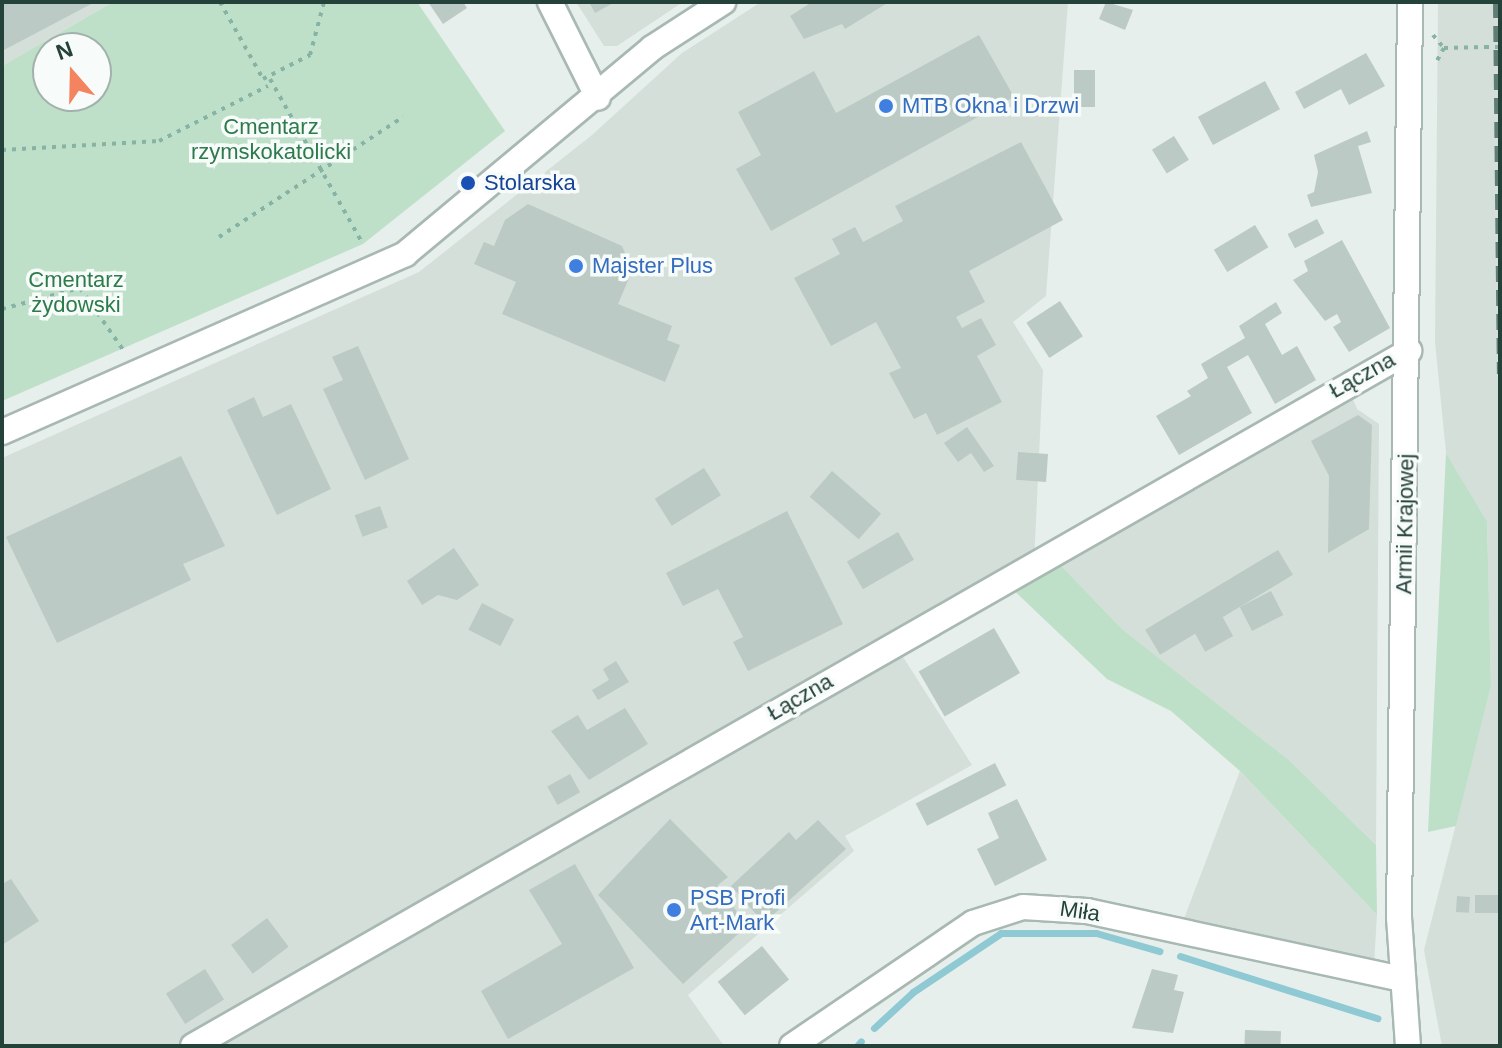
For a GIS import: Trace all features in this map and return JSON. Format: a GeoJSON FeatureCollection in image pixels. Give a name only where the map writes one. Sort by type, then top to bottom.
{"type":"FeatureCollection","features":[{"type":"Feature","properties":{"kind":"street"},"geometry":{"type":"LineString","coordinates":[[550,2],[598,98]]}},
{"type":"Feature","properties":{"kind":"street"},"geometry":{"type":"LineString","coordinates":[[2,432],[405,254],[598,98],[652,48],[723,2]]}},
{"type":"Feature","properties":{"kind":"street","name":"Armii Krajowej"},"geometry":{"type":"LineString","coordinates":[[1408,1046],[1402,979],[1410,2]]}},
{"type":"Feature","properties":{"kind":"street","name":"Łączna"},"geometry":{"type":"LineString","coordinates":[[193,1046],[1409,351]]}},
{"type":"Feature","properties":{"kind":"street","name":"Miła"},"geometry":{"type":"LineString","coordinates":[[792,1046],[973,923],[1023,907],[1087,911],[1402,979]]}},
{"type":"Feature","properties":{"kind":"path"},"geometry":{"type":"LineString","coordinates":[[220,2],[265,86],[363,244]]}},
{"type":"Feature","properties":{"kind":"path"},"geometry":{"type":"LineString","coordinates":[[2,150],[159,141],[265,86],[270,79],[310,55],[324,2]]}},
{"type":"Feature","properties":{"kind":"path"},"geometry":{"type":"LineString","coordinates":[[1444,48],[1500,47]]}},
{"type":"Feature","properties":{"kind":"path"},"geometry":{"type":"LineString","coordinates":[[263,79],[270,79]]}},
{"type":"Feature","properties":{"kind":"path"},"geometry":{"type":"LineString","coordinates":[[219,237],[403,117]]}},
{"type":"Feature","properties":{"kind":"path"},"geometry":{"type":"LineString","coordinates":[[2,309],[80,288],[135,375]]}},
{"type":"Feature","properties":{"kind":"shaded area"},"geometry":{"type":"Polygon","coordinates":[[[2,2],[113,2],[61,32],[32,32],[32,49],[2,66],[2,2]]]}},
{"type":"Feature","properties":{"kind":"shaded area"},"geometry":{"type":"Polygon","coordinates":[[[576,2],[683,2],[617,46],[604,46],[576,2]]]}},
{"type":"Feature","properties":{"kind":"shaded area"},"geometry":{"type":"Polygon","coordinates":[[[761,2],[1068,2],[1046,296],[1013,322],[1043,370],[1034,564],[898,649],[972,765],[845,836],[854,851],[688,995],[724,1046],[2,1046],[2,458],[419,272],[592,135],[682,53],[761,2]]]}},
{"type":"Feature","properties":{"kind":"shaded area"},"geometry":{"type":"Polygon","coordinates":[[[1438,2],[1500,2],[1500,1046],[1442,1046],[1424,950],[1491,686],[1487,521],[1446,453],[1435,342],[1438,2]]]}},
{"type":"Feature","properties":{"kind":"shaded area"},"geometry":{"type":"Polygon","coordinates":[[[1346,383],[1357,409],[1379,424],[1376,845],[1289,760],[1122,629],[1051,555],[1346,383]]]}},
{"type":"Feature","properties":{"kind":"shaded area"},"geometry":{"type":"Polygon","coordinates":[[[1240,771],[1377,915],[1374,965],[1182,924],[1240,771]]]}},
{"type":"Feature","properties":{"kind":"green space","name":"Cmentarz rzymskokatolicki"},"geometry":{"type":"Polygon","coordinates":[[[113,2],[417,2],[505,131],[363,244],[2,401],[2,66],[32,49],[32,112],[112,112],[112,32],[61,32],[113,2]]]}},
{"type":"Feature","properties":{"kind":"green space"},"geometry":{"type":"Polygon","coordinates":[[[1446,453],[1487,521],[1491,686],[1456,826],[1428,832],[1446,453]]]}},
{"type":"Feature","properties":{"kind":"green space"},"geometry":{"type":"Polygon","coordinates":[[[1051,555],[1122,629],[1289,760],[1376,845],[1377,915],[1240,771],[1171,711],[1107,679],[1004,581],[1051,555]]]}},
{"type":"Feature","properties":{"kind":"building"},"geometry":{"type":"Polygon","coordinates":[[[2,2],[95,2],[38,32],[32,32],[32,35],[2,51],[2,2]]]}},
{"type":"Feature","properties":{"kind":"building"},"geometry":{"type":"Polygon","coordinates":[[[428,2],[463,2],[467,8],[443,24],[428,2]]]}},
{"type":"Feature","properties":{"kind":"building"},"geometry":{"type":"Polygon","coordinates":[[[589,2],[615,2],[595,13],[589,2]]]}},
{"type":"Feature","properties":{"kind":"building"},"geometry":{"type":"Polygon","coordinates":[[[812,2],[889,2],[845,29],[842,24],[804,39],[790,16],[812,2]]]}},
{"type":"Feature","properties":{"kind":"building"},"geometry":{"type":"Polygon","coordinates":[[[1106,2],[1133,10],[1125,30],[1099,19],[1106,2]]]}},
{"type":"Feature","properties":{"kind":"building"},"geometry":{"type":"Polygon","coordinates":[[[979,35],[1014,97],[771,231],[736,169],[761,155],[738,112],[814,71],[836,113],[979,35]]]}},
{"type":"Feature","properties":{"kind":"building"},"geometry":{"type":"Polygon","coordinates":[[[1366,53],[1385,86],[1349,105],[1341,89],[1304,109],[1295,92],[1366,53]]]}},
{"type":"Feature","properties":{"kind":"building"},"geometry":{"type":"Polygon","coordinates":[[[1074,70],[1095,70],[1095,107],[1074,107],[1074,70]]]}},
{"type":"Feature","properties":{"kind":"building"},"geometry":{"type":"Polygon","coordinates":[[[1265,81],[1280,109],[1213,145],[1198,117],[1265,81]]]}},
{"type":"Feature","properties":{"kind":"building"},"geometry":{"type":"Polygon","coordinates":[[[1367,131],[1371,142],[1358,146],[1372,193],[1311,207],[1307,195],[1314,192],[1318,172],[1314,155],[1367,131]]]}},
{"type":"Feature","properties":{"kind":"building"},"geometry":{"type":"Polygon","coordinates":[[[1174,136],[1189,160],[1167,174],[1152,150],[1174,136]]]}},
{"type":"Feature","properties":{"kind":"building"},"geometry":{"type":"Polygon","coordinates":[[[1021,142],[1063,220],[969,271],[985,302],[956,317],[962,328],[981,318],[996,345],[977,356],[1002,402],[937,435],[926,413],[914,419],[889,373],[901,368],[876,322],[831,346],[794,278],[840,254],[832,239],[855,227],[863,242],[903,221],[895,206],[1021,142]]]}},
{"type":"Feature","properties":{"kind":"building"},"geometry":{"type":"Polygon","coordinates":[[[528,204],[622,246],[632,271],[618,304],[672,326],[667,340],[680,345],[665,382],[502,314],[516,282],[474,264],[484,242],[494,246],[505,220],[528,204]]]}},
{"type":"Feature","properties":{"kind":"building"},"geometry":{"type":"Polygon","coordinates":[[[1317,219],[1324,233],[1295,248],[1288,234],[1317,219]]]}},
{"type":"Feature","properties":{"kind":"building"},"geometry":{"type":"Polygon","coordinates":[[[1255,225],[1268,247],[1227,272],[1214,250],[1255,225]]]}},
{"type":"Feature","properties":{"kind":"building"},"geometry":{"type":"Polygon","coordinates":[[[1342,240],[1390,328],[1349,352],[1333,327],[1341,322],[1337,314],[1325,321],[1293,280],[1308,271],[1304,261],[1342,240]]]}},
{"type":"Feature","properties":{"kind":"building"},"geometry":{"type":"Polygon","coordinates":[[[1060,301],[1083,336],[1049,358],[1026,323],[1060,301]]]}},
{"type":"Feature","properties":{"kind":"building"},"geometry":{"type":"Polygon","coordinates":[[[1276,302],[1282,313],[1265,324],[1282,355],[1297,346],[1316,380],[1275,404],[1248,355],[1227,367],[1252,413],[1179,455],[1156,416],[1191,396],[1187,391],[1208,378],[1201,364],[1245,338],[1239,326],[1276,302]]]}},
{"type":"Feature","properties":{"kind":"building"},"geometry":{"type":"Polygon","coordinates":[[[358,346],[409,459],[365,480],[323,389],[343,380],[332,357],[358,346]]]}},
{"type":"Feature","properties":{"kind":"building"},"geometry":{"type":"Polygon","coordinates":[[[254,397],[263,417],[291,404],[331,489],[277,515],[227,410],[254,397]]]}},
{"type":"Feature","properties":{"kind":"building"},"geometry":{"type":"Polygon","coordinates":[[[1358,415],[1372,425],[1369,529],[1328,553],[1329,476],[1311,441],[1358,415]]]}},
{"type":"Feature","properties":{"kind":"building"},"geometry":{"type":"Polygon","coordinates":[[[967,427],[994,466],[984,472],[971,453],[958,462],[944,443],[967,427]]]}},
{"type":"Feature","properties":{"kind":"building"},"geometry":{"type":"Polygon","coordinates":[[[1018,452],[1048,454],[1046,482],[1016,480],[1018,452]]]}},
{"type":"Feature","properties":{"kind":"building"},"geometry":{"type":"Polygon","coordinates":[[[181,456],[225,546],[183,564],[191,580],[57,643],[6,537],[181,456]]]}},
{"type":"Feature","properties":{"kind":"building"},"geometry":{"type":"Polygon","coordinates":[[[704,468],[721,495],[672,526],[655,499],[704,468]]]}},
{"type":"Feature","properties":{"kind":"building"},"geometry":{"type":"Polygon","coordinates":[[[832,471],[881,514],[859,539],[810,497],[832,471]]]}},
{"type":"Feature","properties":{"kind":"building"},"geometry":{"type":"Polygon","coordinates":[[[380,506],[388,528],[362,537],[355,515],[380,506]]]}},
{"type":"Feature","properties":{"kind":"building"},"geometry":{"type":"Polygon","coordinates":[[[787,511],[843,624],[748,671],[733,642],[743,637],[718,589],[683,606],[666,573],[787,511]]]}},
{"type":"Feature","properties":{"kind":"building"},"geometry":{"type":"Polygon","coordinates":[[[898,532],[914,560],[863,589],[847,562],[898,532]]]}},
{"type":"Feature","properties":{"kind":"building"},"geometry":{"type":"Polygon","coordinates":[[[454,548],[479,585],[457,600],[438,595],[422,605],[407,581],[454,548]]]}},
{"type":"Feature","properties":{"kind":"building"},"geometry":{"type":"Polygon","coordinates":[[[1278,550],[1293,575],[1160,655],[1145,630],[1278,550]]]}},
{"type":"Feature","properties":{"kind":"building"},"geometry":{"type":"Polygon","coordinates":[[[1271,591],[1283,615],[1252,631],[1240,607],[1271,591]]]}},
{"type":"Feature","properties":{"kind":"building"},"geometry":{"type":"Polygon","coordinates":[[[482,603],[514,619],[500,646],[468,630],[482,603]]]}},
{"type":"Feature","properties":{"kind":"building"},"geometry":{"type":"Polygon","coordinates":[[[1222,616],[1233,636],[1205,652],[1194,632],[1222,616]]]}},
{"type":"Feature","properties":{"kind":"building"},"geometry":{"type":"Polygon","coordinates":[[[994,628],[1020,673],[945,717],[919,672],[994,628]]]}},
{"type":"Feature","properties":{"kind":"building"},"geometry":{"type":"Polygon","coordinates":[[[616,661],[629,682],[598,700],[592,690],[609,680],[603,669],[616,661]]]}},
{"type":"Feature","properties":{"kind":"building"},"geometry":{"type":"Polygon","coordinates":[[[625,708],[648,744],[589,780],[551,731],[578,715],[587,730],[625,708]]]}},
{"type":"Feature","properties":{"kind":"building"},"geometry":{"type":"Polygon","coordinates":[[[995,763],[1006,785],[927,826],[916,803],[995,763]]]}},
{"type":"Feature","properties":{"kind":"building"},"geometry":{"type":"Polygon","coordinates":[[[570,774],[580,792],[557,805],[547,787],[570,774]]]}},
{"type":"Feature","properties":{"kind":"building"},"geometry":{"type":"Polygon","coordinates":[[[1017,799],[1047,860],[995,886],[977,849],[999,838],[988,813],[1017,799]]]}},
{"type":"Feature","properties":{"kind":"building","name":"PSB Profi Art-Mark"},"geometry":{"type":"Polygon","coordinates":[[[670,819],[728,877],[718,885],[747,926],[683,984],[598,895],[670,819]]]}},
{"type":"Feature","properties":{"kind":"building"},"geometry":{"type":"Polygon","coordinates":[[[818,820],[846,849],[764,923],[731,886],[789,832],[796,840],[818,820]]]}},
{"type":"Feature","properties":{"kind":"building"},"geometry":{"type":"Polygon","coordinates":[[[575,864],[634,968],[508,1039],[481,991],[562,944],[529,890],[575,864]]]}},
{"type":"Feature","properties":{"kind":"building"},"geometry":{"type":"Polygon","coordinates":[[[11,879],[39,921],[2,945],[2,884],[11,879]]]}},
{"type":"Feature","properties":{"kind":"building"},"geometry":{"type":"Polygon","coordinates":[[[1475,895],[1500,895],[1500,913],[1475,913],[1475,895]]]}},
{"type":"Feature","properties":{"kind":"building"},"geometry":{"type":"Polygon","coordinates":[[[1457,896],[1470,897],[1469,913],[1456,912],[1457,896]]]}},
{"type":"Feature","properties":{"kind":"building"},"geometry":{"type":"Polygon","coordinates":[[[267,918],[289,947],[253,974],[231,945],[267,918]]]}},
{"type":"Feature","properties":{"kind":"building"},"geometry":{"type":"Polygon","coordinates":[[[762,946],[789,979],[745,1015],[718,982],[762,946]]]}},
{"type":"Feature","properties":{"kind":"building"},"geometry":{"type":"Polygon","coordinates":[[[205,969],[224,1000],[185,1024],[166,993],[205,969]]]}},
{"type":"Feature","properties":{"kind":"building"},"geometry":{"type":"Polygon","coordinates":[[[1152,969],[1178,975],[1174,990],[1184,992],[1173,1033],[1132,1028],[1152,969]]]}},
{"type":"Feature","properties":{"kind":"building"},"geometry":{"type":"Polygon","coordinates":[[[1245,1030],[1281,1031],[1280,1046],[1244,1046],[1245,1030]]]}},
{"type":"Feature","properties":{"kind":"waterway"},"geometry":{"type":"LineString","coordinates":[[874,1028],[913,992],[1001,933],[1096,933],[1159,951]]}},
{"type":"Feature","properties":{"kind":"waterway"},"geometry":{"type":"LineString","coordinates":[[1180,956],[1377,1018]]}},
{"type":"Feature","properties":{"kind":"waterway"},"geometry":{"type":"LineString","coordinates":[[857,1046],[861,1041]]}},
{"type":"Feature","properties":{"kind":"railway"},"geometry":{"type":"LineString","coordinates":[[1496,2],[1500,374]]}},
{"type":"Feature","properties":{"kind":"place","name":"MTB Okna i Drzwi"},"geometry":{"type":"Point","coordinates":[886,106]}},
{"type":"Feature","properties":{"kind":"place","name":"Stolarska"},"geometry":{"type":"Point","coordinates":[468,183]}},
{"type":"Feature","properties":{"kind":"place","name":"Majster Plus"},"geometry":{"type":"Point","coordinates":[576,266]}},
{"type":"Feature","properties":{"kind":"place","name":"PSB Profi Art-Mark"},"geometry":{"type":"Point","coordinates":[674,910]}},
{"type":"Feature","properties":{"kind":"park label","name":"Cmentarz żydowski"},"geometry":{"type":"Point","coordinates":[76,292]}}]}
